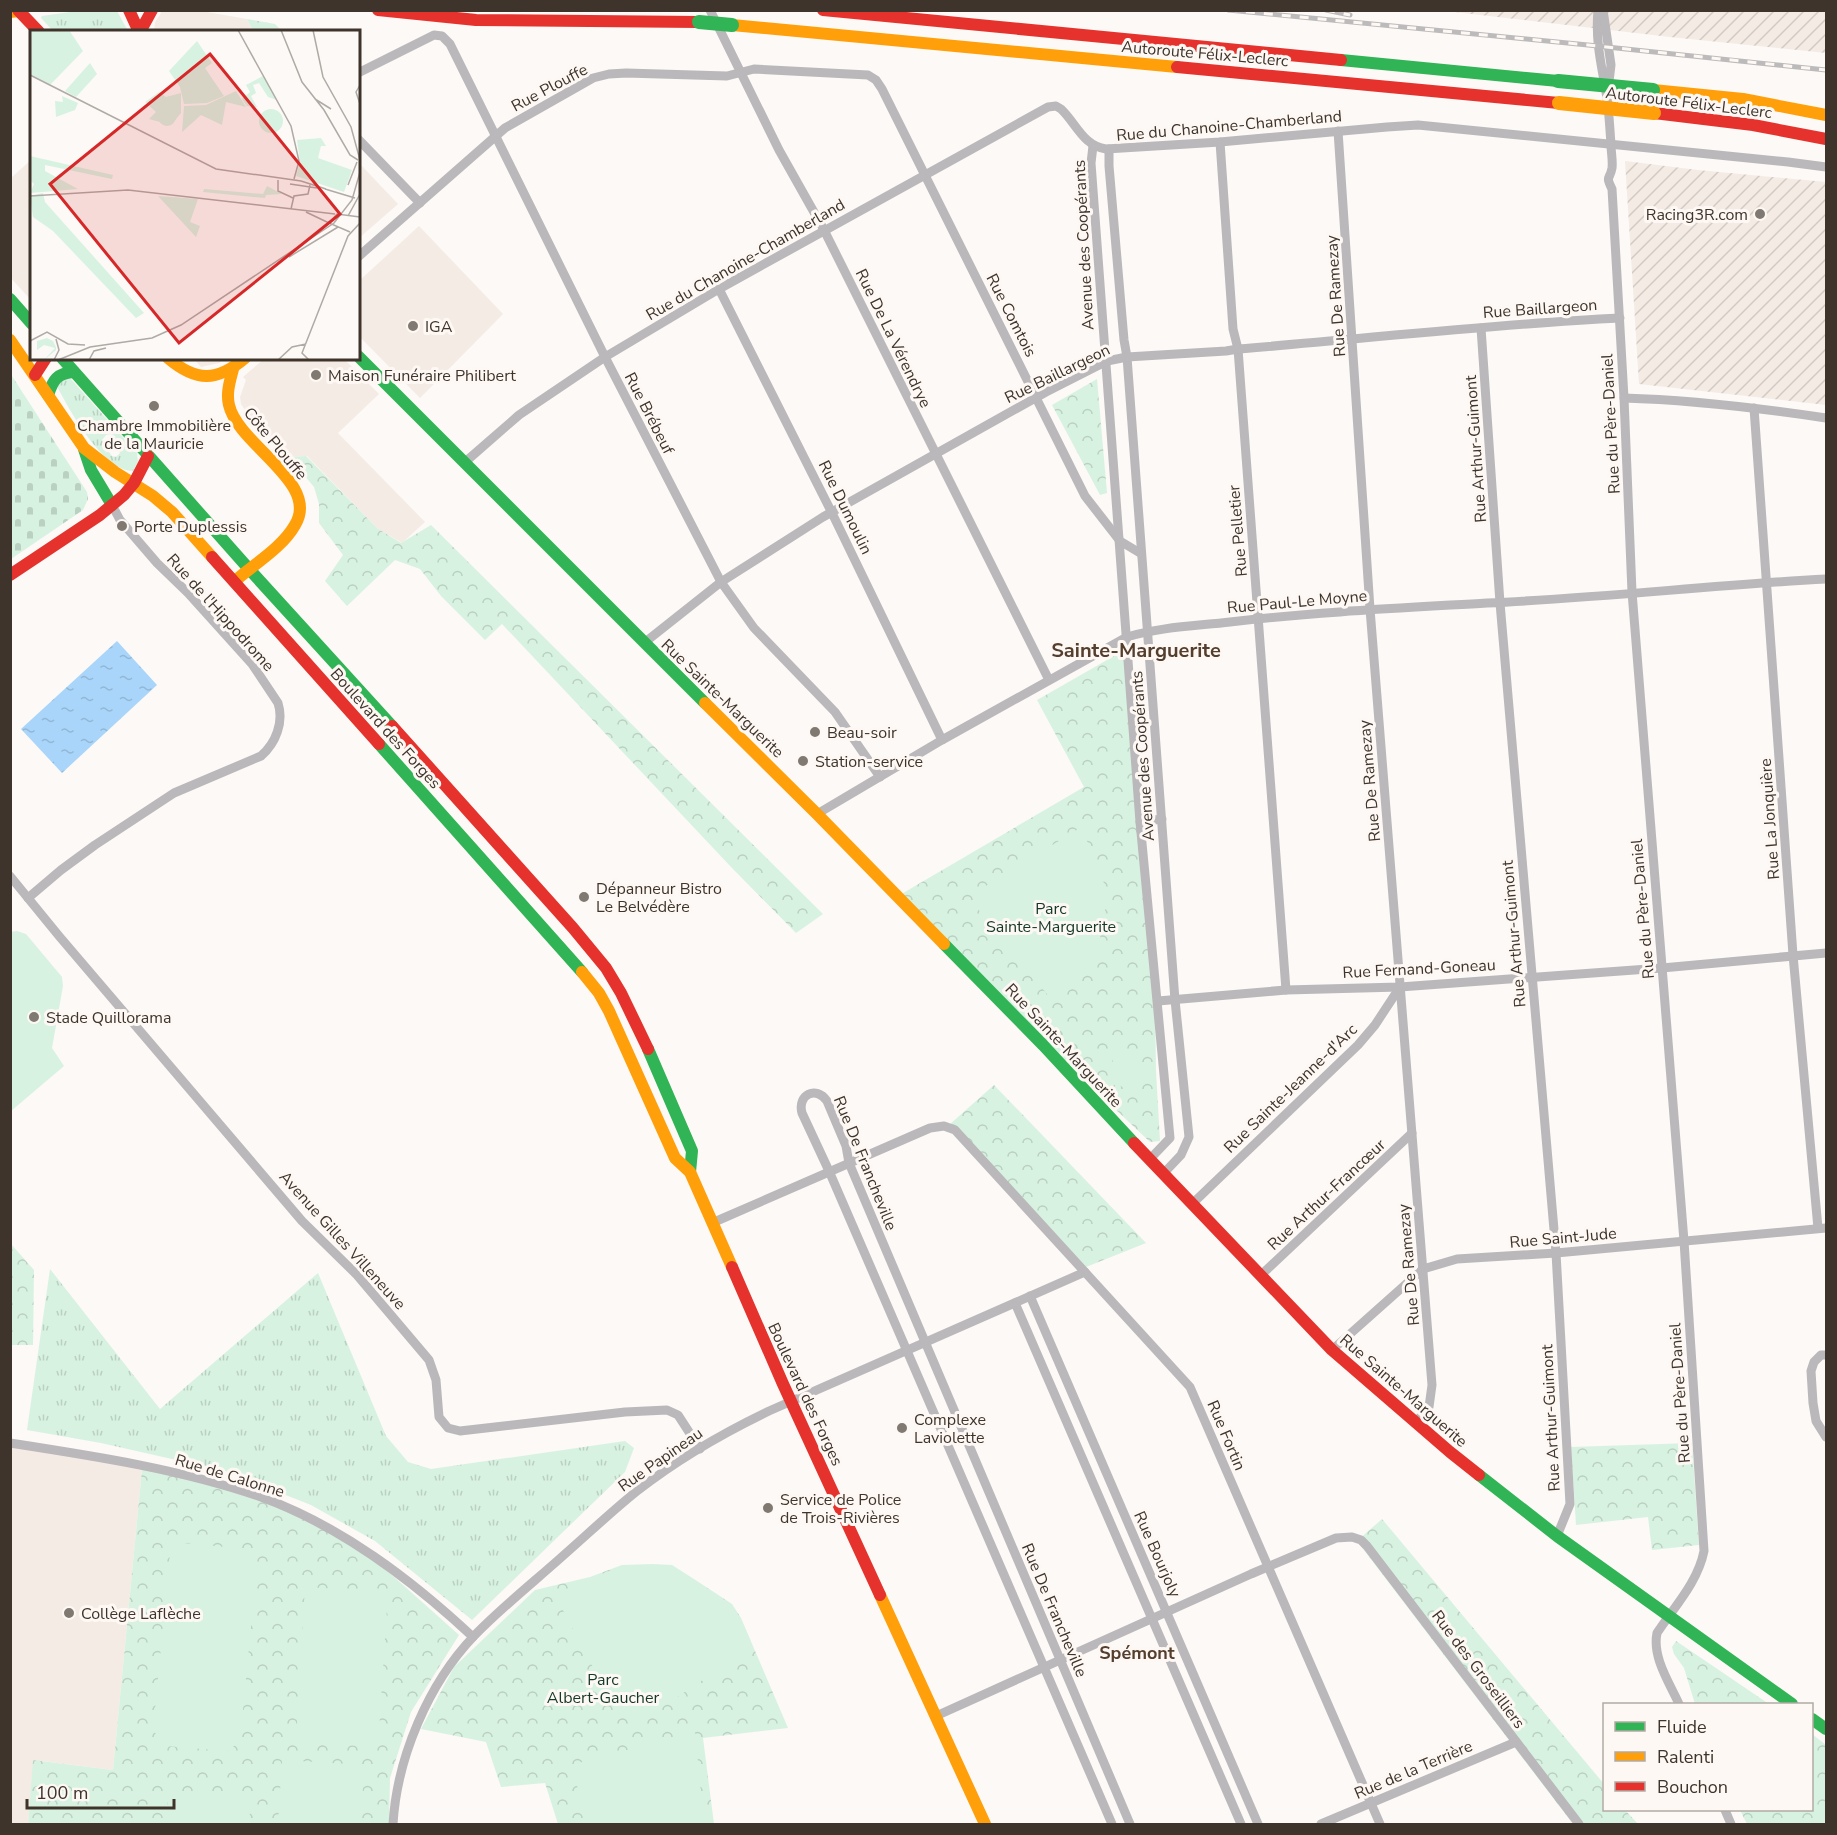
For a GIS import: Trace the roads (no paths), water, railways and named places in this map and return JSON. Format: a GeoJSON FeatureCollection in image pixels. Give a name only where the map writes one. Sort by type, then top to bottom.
{"type":"FeatureCollection","features":[{"type":"Feature","properties":{"kind":"main road"},"geometry":{"type":"LineString","coordinates":[[129,10],[139,30]]}},
{"type":"Feature","properties":{"kind":"main road"},"geometry":{"type":"LineString","coordinates":[[141,30],[152,10]]}},
{"type":"Feature","properties":{"kind":"main road"},"geometry":{"type":"LineString","coordinates":[[378,10],[476,20],[699,22]]}},
{"type":"Feature","properties":{"kind":"main road","name":"Autoroute Félix-Leclerc"},"geometry":{"type":"LineString","coordinates":[[579,10],[1654,113],[1746,124],[1827,139]]}},
{"type":"Feature","properties":{"kind":"main road","name":"Autoroute Félix-Leclerc"},"geometry":{"type":"LineString","coordinates":[[823,10],[1743,99],[1827,115]]}},
{"type":"Feature","properties":{"kind":"main road"},"geometry":{"type":"LineString","coordinates":[[10,12],[20,11],[37,30]]}},
{"type":"Feature","properties":{"kind":"main road"},"geometry":{"type":"LineString","coordinates":[[10,299],[30,322]]}},
{"type":"Feature","properties":{"kind":"main road","name":"Boulevard des Forges"},"geometry":{"type":"LineString","coordinates":[[10,340],[84,448],[169,509],[599,993],[675,1158],[690,1172],[791,1401],[985,1824]]}},
{"type":"Feature","properties":{"kind":"main road","name":"Rue Sainte-Marguerite"},"geometry":{"type":"LineString","coordinates":[[360,358],[817,813],[1043,1045],[1332,1350],[1450,1452],[1557,1536],[1791,1703]]}},
{"type":"Feature","properties":{"kind":"main road"},"geometry":{"type":"LineString","coordinates":[[35,375],[45,360]]}},
{"type":"Feature","properties":{"kind":"main road","name":"Boulevard des Forges"},"geometry":{"type":"LineString","coordinates":[[64,360],[606,968],[625,1000],[692,1151],[690,1172]]}},
{"type":"Feature","properties":{"kind":"main road"},"geometry":{"type":"LineString","coordinates":[[170,360],[182,371],[201,377],[216,376],[233,369],[243,360]]}},
{"type":"Feature","properties":{"kind":"main road","name":"Côte Plouffe"},"geometry":{"type":"LineString","coordinates":[[233,369],[226,399],[232,417],[292,484],[300,503],[300,517],[294,530],[234,581]]}},
{"type":"Feature","properties":{"kind":"main road"},"geometry":{"type":"LineString","coordinates":[[48,395],[56,376],[61,373],[74,372]]}},
{"type":"Feature","properties":{"kind":"main road"},"geometry":{"type":"LineString","coordinates":[[84,448],[91,470],[112,505]]}},
{"type":"Feature","properties":{"kind":"main road"},"geometry":{"type":"LineString","coordinates":[[10,575],[127,493],[148,456]]}},
{"type":"Feature","properties":{"kind":"main road"},"geometry":{"type":"LineString","coordinates":[[450,824],[466,810]]}},
{"type":"Feature","properties":{"kind":"main road"},"geometry":{"type":"LineString","coordinates":[[576,965],[593,952]]}},
{"type":"Feature","properties":{"kind":"main road"},"geometry":{"type":"LineString","coordinates":[[1813,1720],[1827,1729]]}},
{"type":"Feature","properties":{"kind":"street","name":"Rue De La Vérendrye"},"geometry":{"type":"LineString","coordinates":[[710,10],[779,150],[824,230],[1049,680]]}},
{"type":"Feature","properties":{"kind":"street","name":"Rue du Père-Daniel"},"geometry":{"type":"LineString","coordinates":[[1598,10],[1600,63],[1607,98],[1612,169],[1616,177],[1616,183],[1612,189],[1632,592],[1684,1241],[1704,1551],[1696,1576],[1657,1633],[1655,1642],[1656,1653],[1679,1703]]}},
{"type":"Feature","properties":{"kind":"street","name":"Rue du Père-Daniel"},"geometry":{"type":"LineString","coordinates":[[1603,10],[1611,65],[1607,98]]}},
{"type":"Feature","properties":{"kind":"street","name":"Rue Brébeuf"},"geometry":{"type":"LineString","coordinates":[[360,72],[438,34],[451,46],[605,357],[721,582],[754,628],[835,712],[880,777]]}},
{"type":"Feature","properties":{"kind":"street","name":"Rue Plouffe"},"geometry":{"type":"LineString","coordinates":[[360,255],[507,126],[578,86],[604,75],[633,73],[724,76],[754,69],[858,73],[873,78]]}},
{"type":"Feature","properties":{"kind":"street","name":"Rue Comtois"},"geometry":{"type":"LineString","coordinates":[[873,78],[882,89],[1085,496],[1120,541],[1140,553]]}},
{"type":"Feature","properties":{"kind":"street","name":"Rue du Chanoine-Chamberland"},"geometry":{"type":"LineString","coordinates":[[464,463],[519,415],[605,357],[719,289],[1048,107],[1056,106],[1064,111],[1093,146],[1109,149],[1418,125],[1827,167]]}},
{"type":"Feature","properties":{"kind":"street","name":"Rue De Ramezay"},"geometry":{"type":"LineString","coordinates":[[1338,131],[1370,609],[1432,1385],[1429,1407],[1415,1422]]}},
{"type":"Feature","properties":{"kind":"street"},"geometry":{"type":"LineString","coordinates":[[360,141],[420,203]]}},
{"type":"Feature","properties":{"kind":"street","name":"Rue Pelletier"},"geometry":{"type":"LineString","coordinates":[[1220,142],[1233,329],[1238,349],[1286,990]]}},
{"type":"Feature","properties":{"kind":"street","name":"Avenue des Coopérants"},"geometry":{"type":"LineString","coordinates":[[1093,146],[1091,163],[1140,822],[1170,1138],[1150,1160]]}},
{"type":"Feature","properties":{"kind":"street","name":"Avenue des Coopérants"},"geometry":{"type":"LineString","coordinates":[[1109,149],[1175,1000],[1189,1137],[1181,1155],[1163,1174]]}},
{"type":"Feature","properties":{"kind":"street","name":"Rue Dumoulin"},"geometry":{"type":"LineString","coordinates":[[719,289],[832,513],[942,740]]}},
{"type":"Feature","properties":{"kind":"street","name":"Rue Baillargeon"},"geometry":{"type":"LineString","coordinates":[[644,643],[721,582],[832,513],[1036,397],[1107,361],[1126,357],[1226,351],[1620,318]]}},
{"type":"Feature","properties":{"kind":"street","name":"Rue Arthur-Guimont"},"geometry":{"type":"LineString","coordinates":[[1481,328],[1500,603],[1556,1253],[1570,1504],[1557,1536]]}},
{"type":"Feature","properties":{"kind":"street"},"geometry":{"type":"LineString","coordinates":[[1624,398],[1668,399],[1827,418]]}},
{"type":"Feature","properties":{"kind":"street","name":"Rue La Jonquière"},"geometry":{"type":"LineString","coordinates":[[1754,408],[1793,955],[1822,1228]]}},
{"type":"Feature","properties":{"kind":"street","name":"Rue de l'Hippodrome"},"geometry":{"type":"LineString","coordinates":[[28,898],[95,845],[174,793],[188,785],[261,756],[272,744],[279,724],[278,703],[252,664],[189,593],[157,563],[120,520],[112,505]]}},
{"type":"Feature","properties":{"kind":"street","name":"Rue Paul-Le Moyne"},"geometry":{"type":"LineString","coordinates":[[817,813],[1049,680],[1127,637],[1147,631],[1370,609],[1500,603],[1827,579]]}},
{"type":"Feature","properties":{"kind":"street"},"geometry":{"type":"LineString","coordinates":[[1140,822],[1162,819]]}},
{"type":"Feature","properties":{"kind":"street","name":"Avenue Gilles Villeneuve"},"geometry":{"type":"LineString","coordinates":[[10,876],[302,1221],[357,1275],[429,1360],[436,1380],[439,1417],[446,1427],[459,1431],[625,1412],[668,1410],[678,1415],[700,1449]]}},
{"type":"Feature","properties":{"kind":"street","name":"Rue Fernand-Goneau"},"geometry":{"type":"LineString","coordinates":[[1158,1001],[1286,990],[1400,987],[1662,968],[1827,953]]}},
{"type":"Feature","properties":{"kind":"street","name":"Rue Sainte-Jeanne-d'Arc"},"geometry":{"type":"LineString","coordinates":[[1192,1204],[1358,1045],[1375,1025],[1400,987]]}},
{"type":"Feature","properties":{"kind":"street","name":"Rue De Francheville"},"geometry":{"type":"LineString","coordinates":[[1112,1824],[830,1171],[801,1109],[802,1100],[808,1094],[817,1093],[827,1101],[846,1146],[849,1163],[1130,1824]]}},
{"type":"Feature","properties":{"kind":"street","name":"Rue Fortin"},"geometry":{"type":"LineString","coordinates":[[849,1163],[930,1128],[944,1126],[952,1128],[1190,1386],[1380,1824]]}},
{"type":"Feature","properties":{"kind":"street","name":"Rue Arthur-Francœur"},"geometry":{"type":"LineString","coordinates":[[1260,1276],[1412,1133]]}},
{"type":"Feature","properties":{"kind":"street"},"geometry":{"type":"LineString","coordinates":[[712,1223],[849,1163]]}},
{"type":"Feature","properties":{"kind":"street","name":"Rue Saint-Jude"},"geometry":{"type":"LineString","coordinates":[[1332,1350],[1423,1269],[1457,1259],[1556,1253],[1822,1228]]}},
{"type":"Feature","properties":{"kind":"street","name":"Rue Papineau"},"geometry":{"type":"LineString","coordinates":[[393,1824],[400,1777],[417,1724],[463,1648],[493,1618],[628,1498],[700,1449],[747,1421],[1085,1272]]}},
{"type":"Feature","properties":{"kind":"street","name":"Rue Bourjoly"},"geometry":{"type":"LineString","coordinates":[[1030,1296],[1258,1824]]}},
{"type":"Feature","properties":{"kind":"street","name":"Rue Bourjoly"},"geometry":{"type":"LineString","coordinates":[[1015,1303],[1241,1824]]}},
{"type":"Feature","properties":{"kind":"street"},"geometry":{"type":"LineString","coordinates":[[1827,1355],[1821,1355],[1814,1362],[1811,1371],[1816,1421],[1827,1437]]}},
{"type":"Feature","properties":{"kind":"street","name":"Rue de Calonne"},"geometry":{"type":"LineString","coordinates":[[10,1443],[153,1467],[262,1497],[310,1519],[378,1558],[411,1582],[474,1637]]}},
{"type":"Feature","properties":{"kind":"street","name":"Rue des Groseilliers"},"geometry":{"type":"LineString","coordinates":[[1268,1566],[1336,1538],[1353,1537],[1361,1540],[1579,1824]]}},
{"type":"Feature","properties":{"kind":"street"},"geometry":{"type":"LineString","coordinates":[[936,1716],[1268,1566]]}},
{"type":"Feature","properties":{"kind":"street","name":"Rue de la Terrière"},"geometry":{"type":"LineString","coordinates":[[1321,1824],[1516,1742]]}},
{"type":"Feature","properties":{"kind":"water"},"geometry":{"type":"Polygon","coordinates":[[[117,641],[157,685],[62,773],[21,729],[117,641]]]}},
{"type":"Feature","properties":{"kind":"railway"},"geometry":{"type":"LineString","coordinates":[[1228,10],[1826,70]]}},
{"type":"Feature","properties":{"kind":"railway"},"geometry":{"type":"LineString","coordinates":[[1326,10],[1350,15]]}},
{"type":"Feature","properties":{"kind":"place","name":"Racing3R.com"},"geometry":{"type":"Point","coordinates":[1760,214]}},
{"type":"Feature","properties":{"kind":"place","name":"IGA"},"geometry":{"type":"Point","coordinates":[413,326]}},
{"type":"Feature","properties":{"kind":"place","name":"Maison Funéraire Philibert"},"geometry":{"type":"Point","coordinates":[316,375]}},
{"type":"Feature","properties":{"kind":"place","name":"Chambre Immobilière de la Mauricie"},"geometry":{"type":"Point","coordinates":[154,406]}},
{"type":"Feature","properties":{"kind":"place","name":"Porte Duplessis"},"geometry":{"type":"Point","coordinates":[122,526]}},
{"type":"Feature","properties":{"kind":"place","name":"Beau-soir"},"geometry":{"type":"Point","coordinates":[815,732]}},
{"type":"Feature","properties":{"kind":"place","name":"Station-service"},"geometry":{"type":"Point","coordinates":[803,761]}},
{"type":"Feature","properties":{"kind":"place","name":"Dépanneur Bistro Le Belvédère"},"geometry":{"type":"Point","coordinates":[584,897]}},
{"type":"Feature","properties":{"kind":"place","name":"Stade Quillorama"},"geometry":{"type":"Point","coordinates":[34,1017]}},
{"type":"Feature","properties":{"kind":"place","name":"Complexe Laviolette"},"geometry":{"type":"Point","coordinates":[902,1428]}},
{"type":"Feature","properties":{"kind":"place","name":"Service de Police de Trois-Rivières"},"geometry":{"type":"Point","coordinates":[768,1508]}},
{"type":"Feature","properties":{"kind":"place","name":"Collège Laflèche"},"geometry":{"type":"Point","coordinates":[69,1613]}},
{"type":"Feature","properties":{"kind":"district","name":"Sainte-Marguerite"},"geometry":{"type":"Point","coordinates":[1136,650]}},
{"type":"Feature","properties":{"kind":"district","name":"Spémont"},"geometry":{"type":"Point","coordinates":[1137,1653]}},
{"type":"Feature","properties":{"kind":"park label","name":"Parc Sainte-Marguerite"},"geometry":{"type":"Point","coordinates":[1051,917]}},
{"type":"Feature","properties":{"kind":"park label","name":"Parc Albert-Gaucher"},"geometry":{"type":"Point","coordinates":[603,1688]}}]}
